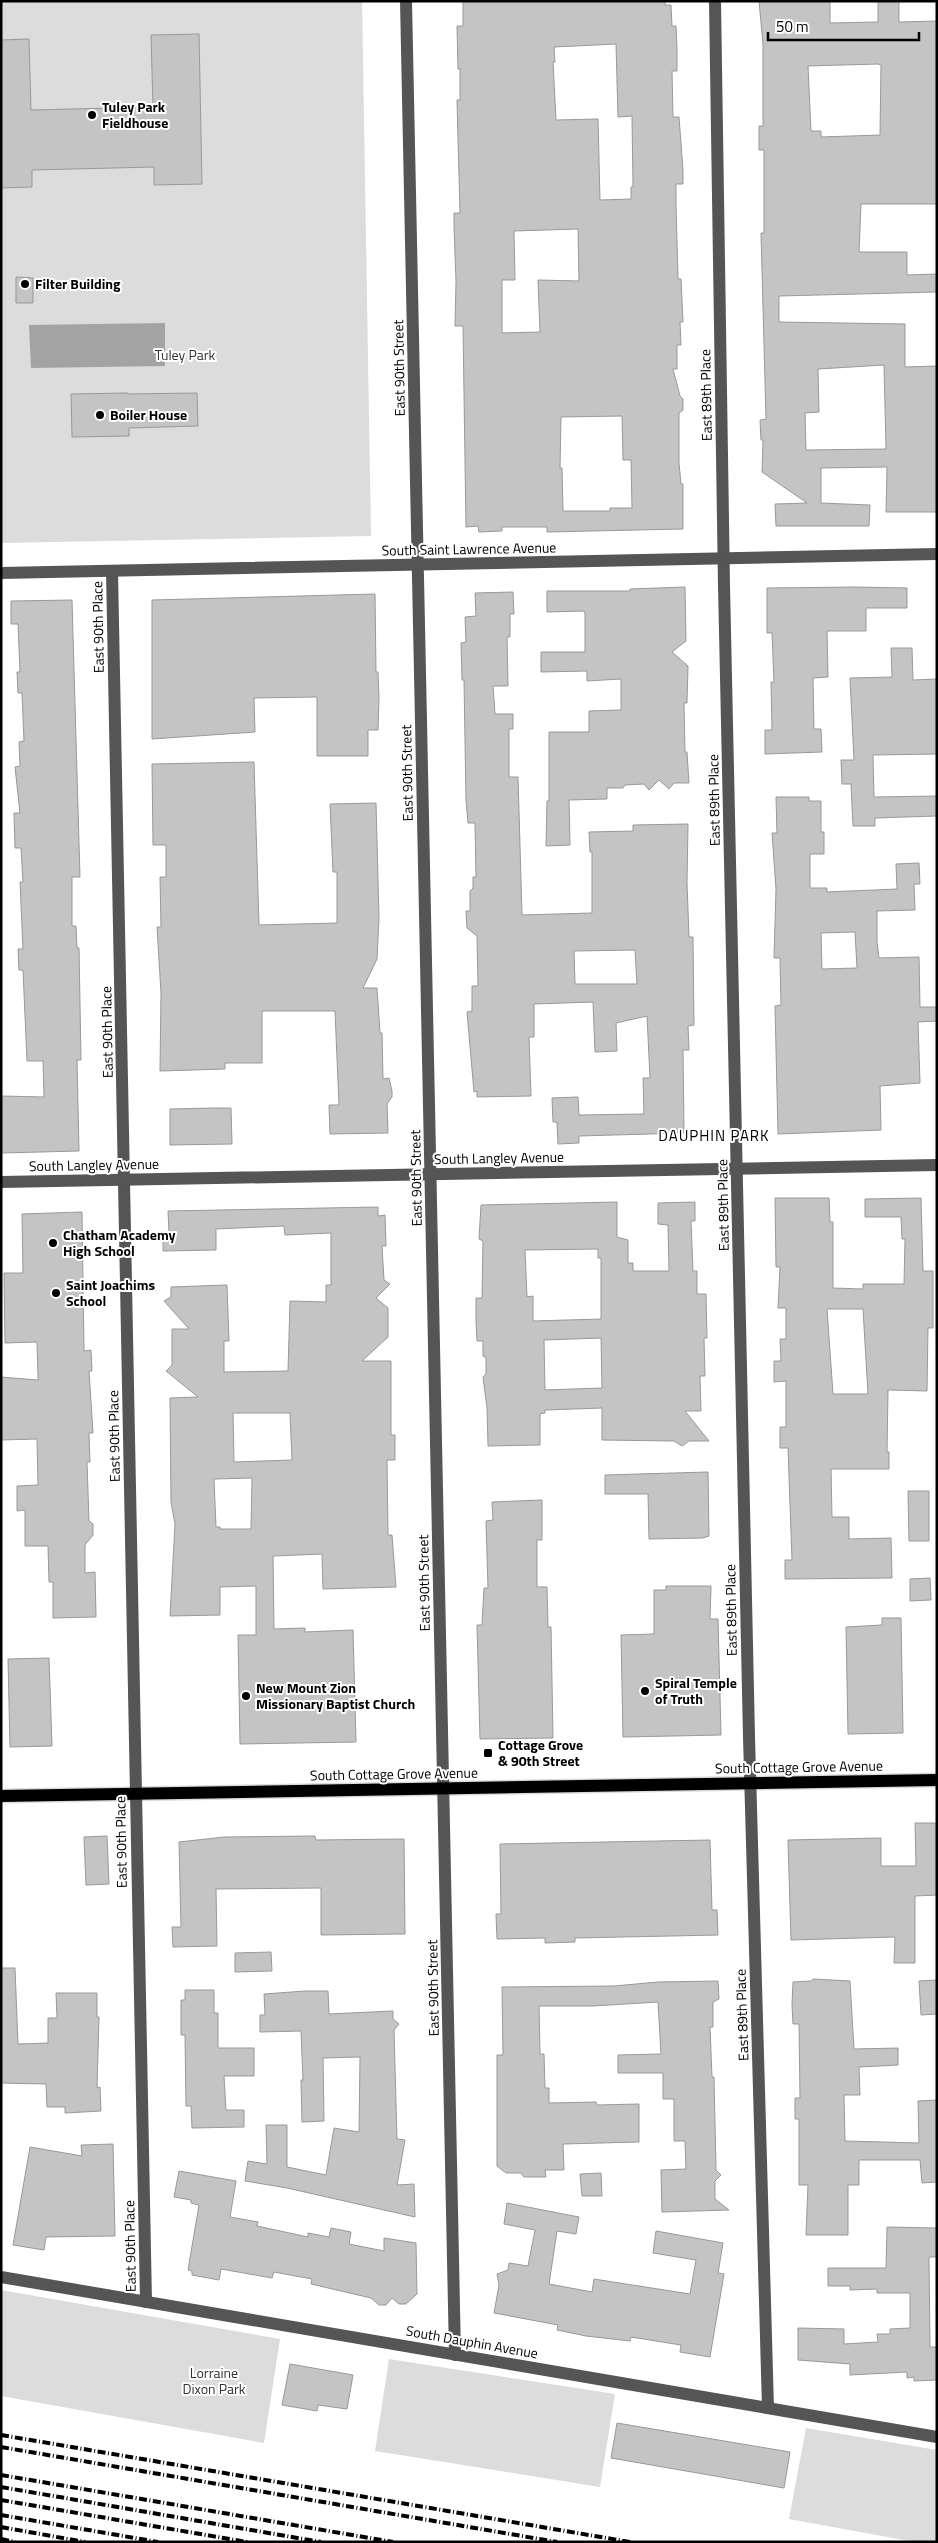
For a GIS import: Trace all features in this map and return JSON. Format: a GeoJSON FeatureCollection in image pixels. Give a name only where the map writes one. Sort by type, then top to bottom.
{"type":"FeatureCollection","features":[{"type":"Feature","properties":{"kind":"main road","name":"South Cottage Grove Avenue"},"geometry":{"type":"LineString","coordinates":[[1,1796],[937,1780]]}},
{"type":"Feature","properties":{"kind":"street","name":"East 90th Street"},"geometry":{"type":"LineString","coordinates":[[406,1],[455,2355]]}},
{"type":"Feature","properties":{"kind":"street","name":"East 89th Place"},"geometry":{"type":"LineString","coordinates":[[715,1],[724,559],[750,1783],[768,2408]]}},
{"type":"Feature","properties":{"kind":"street","name":"South Saint Lawrence Avenue"},"geometry":{"type":"LineString","coordinates":[[1,573],[937,554]]}},
{"type":"Feature","properties":{"kind":"street","name":"East 90th Place"},"geometry":{"type":"LineString","coordinates":[[112,571],[126,1180],[135,1794],[146,2302]]}},
{"type":"Feature","properties":{"kind":"street","name":"South Langley Avenue"},"geometry":{"type":"LineString","coordinates":[[1,1182],[937,1165]]}},
{"type":"Feature","properties":{"kind":"street","name":"South Dauphin Avenue"},"geometry":{"type":"LineString","coordinates":[[1,2277],[937,2437]]}},
{"type":"Feature","properties":{"kind":"green space","name":"Tuley Park"},"geometry":{"type":"Polygon","coordinates":[[[1,1],[362,1],[371,536],[1,543],[1,1]]]}},
{"type":"Feature","properties":{"kind":"green space","name":"Lorraine Dixon Park"},"geometry":{"type":"Polygon","coordinates":[[[1,2290],[280,2339],[264,2443],[1,2396],[1,2290]]]}},
{"type":"Feature","properties":{"kind":"green space"},"geometry":{"type":"Polygon","coordinates":[[[389,2359],[615,2394],[600,2487],[375,2451],[389,2359]]]}},
{"type":"Feature","properties":{"kind":"green space"},"geometry":{"type":"Polygon","coordinates":[[[806,2428],[937,2450],[937,2542],[915,2542],[789,2519],[806,2428]]]}},
{"type":"Feature","properties":{"kind":"shaded area"},"geometry":{"type":"Polygon","coordinates":[[[165,323],[165,366],[31,368],[29,325],[165,323]]]}},
{"type":"Feature","properties":{"kind":"building"},"geometry":{"type":"Polygon","coordinates":[[[463,1],[665,1],[665,5],[671,5],[672,26],[676,26],[677,49],[677,71],[672,71],[673,117],[679,117],[683,170],[683,184],[676,184],[676,204],[678,279],[681,279],[683,322],[680,322],[681,345],[677,345],[677,369],[673,369],[680,396],[683,399],[683,410],[679,413],[679,463],[681,484],[683,484],[683,529],[547,532],[547,527],[502,527],[502,531],[479,532],[478,526],[466,527],[463,326],[455,326],[454,227],[454,213],[460,213],[457,100],[460,100],[460,69],[458,69],[457,26],[463,26],[463,1]],[[616,44],[554,47],[556,120],[598,119],[600,200],[631,199],[631,187],[633,187],[632,116],[618,117],[616,44]],[[578,229],[514,231],[515,280],[502,280],[502,333],[540,332],[538,280],[579,281],[578,229]],[[622,416],[561,417],[560,468],[562,468],[563,511],[610,511],[610,508],[632,508],[631,460],[623,460],[622,416]]]}},
{"type":"Feature","properties":{"kind":"building"},"geometry":{"type":"Polygon","coordinates":[[[759,1],[830,1],[830,23],[878,22],[878,1],[899,1],[899,22],[937,21],[937,204],[861,204],[859,252],[907,252],[907,275],[937,274],[937,292],[779,296],[779,322],[905,324],[905,367],[937,366],[937,512],[886,512],[887,467],[821,468],[821,503],[870,505],[869,526],[776,526],[775,504],[807,503],[762,472],[763,440],[761,440],[760,420],[766,419],[761,233],[764,233],[764,150],[759,150],[759,126],[763,126],[763,44],[759,1]],[[881,65],[808,66],[811,131],[821,131],[821,137],[880,135],[881,65]],[[884,365],[818,369],[819,412],[805,413],[806,450],[886,449],[884,365]]]}},
{"type":"Feature","properties":{"kind":"building","name":"Tuley Park Fieldhouse"},"geometry":{"type":"Polygon","coordinates":[[[199,34],[202,184],[154,185],[154,167],[32,170],[32,187],[1,188],[1,40],[29,39],[31,110],[153,107],[151,35],[199,34]]]}},
{"type":"Feature","properties":{"kind":"building","name":"Filter Building"},"geometry":{"type":"Polygon","coordinates":[[[16,277],[33,278],[33,303],[16,303],[16,277]]]}},
{"type":"Feature","properties":{"kind":"building"},"geometry":{"type":"Polygon","coordinates":[[[197,393],[198,426],[129,428],[129,436],[72,437],[71,394],[197,393]]]}},
{"type":"Feature","properties":{"kind":"building"},"geometry":{"type":"Polygon","coordinates":[[[685,587],[686,641],[672,652],[688,666],[687,703],[684,703],[685,752],[687,752],[689,783],[674,783],[669,789],[659,780],[649,790],[644,784],[625,785],[623,788],[607,788],[607,799],[569,800],[570,845],[546,846],[547,801],[549,801],[549,732],[589,732],[589,711],[621,710],[621,679],[587,681],[587,671],[541,672],[541,652],[585,652],[584,611],[547,612],[547,591],[630,591],[630,589],[685,587]]]}},
{"type":"Feature","properties":{"kind":"building"},"geometry":{"type":"Polygon","coordinates":[[[767,588],[907,588],[907,608],[866,608],[866,631],[827,631],[828,677],[813,678],[814,729],[821,729],[822,752],[765,754],[765,730],[772,730],[771,682],[774,682],[772,633],[767,633],[767,588]]]}},
{"type":"Feature","properties":{"kind":"building"},"geometry":{"type":"Polygon","coordinates":[[[513,592],[514,614],[510,614],[510,637],[507,637],[508,686],[493,686],[495,714],[513,714],[513,729],[509,729],[509,777],[518,777],[522,915],[592,913],[592,852],[590,852],[589,832],[633,831],[633,825],[688,824],[687,883],[689,937],[693,937],[694,1025],[688,1026],[689,1050],[683,1050],[684,1133],[579,1136],[579,1143],[558,1144],[557,1122],[553,1122],[552,1098],[578,1097],[579,1115],[644,1114],[643,1078],[650,1078],[647,1016],[616,1023],[617,1051],[595,1052],[593,1002],[534,1004],[534,1037],[529,1037],[531,1096],[477,1097],[477,1091],[474,1092],[467,1012],[472,1011],[472,986],[478,986],[477,936],[467,928],[466,911],[470,911],[470,891],[473,888],[473,877],[476,877],[475,823],[468,823],[466,800],[464,680],[462,680],[461,643],[466,642],[465,617],[476,616],[475,593],[513,592]],[[635,950],[574,951],[575,984],[637,984],[635,950]]]}},
{"type":"Feature","properties":{"kind":"building"},"geometry":{"type":"Polygon","coordinates":[[[375,594],[376,672],[378,672],[379,698],[378,730],[368,730],[368,756],[317,756],[317,697],[254,698],[255,732],[152,739],[152,600],[375,594]]]}},
{"type":"Feature","properties":{"kind":"building"},"geometry":{"type":"Polygon","coordinates":[[[72,600],[80,877],[72,877],[72,926],[76,926],[77,948],[79,948],[81,1060],[77,1060],[79,1151],[1,1153],[1,1096],[44,1097],[43,1061],[27,1061],[23,970],[19,970],[18,949],[23,949],[20,882],[23,882],[21,848],[15,848],[14,813],[20,813],[15,767],[20,766],[19,742],[24,741],[22,693],[18,693],[17,672],[20,672],[18,624],[11,624],[11,601],[72,600]]]}},
{"type":"Feature","properties":{"kind":"building"},"geometry":{"type":"Polygon","coordinates":[[[891,648],[912,648],[913,680],[937,679],[937,754],[873,755],[874,797],[937,796],[937,816],[875,818],[875,826],[853,826],[851,784],[842,784],[841,760],[854,760],[850,678],[892,677],[891,648]]]}},
{"type":"Feature","properties":{"kind":"building"},"geometry":{"type":"Polygon","coordinates":[[[254,762],[259,925],[337,923],[337,872],[333,872],[330,804],[376,803],[379,918],[377,959],[363,988],[377,988],[380,1033],[382,1033],[383,1079],[389,1078],[392,1091],[392,1097],[387,1104],[388,1133],[330,1134],[329,1105],[339,1105],[335,1011],[262,1011],[262,1063],[225,1063],[225,1069],[160,1071],[161,993],[157,927],[161,927],[160,877],[166,877],[166,845],[153,845],[152,764],[254,762]]]}},
{"type":"Feature","properties":{"kind":"building"},"geometry":{"type":"Polygon","coordinates":[[[776,797],[809,797],[809,801],[821,801],[821,832],[824,832],[824,854],[810,854],[810,888],[827,888],[827,892],[897,889],[896,864],[919,863],[920,884],[914,884],[915,910],[877,911],[877,942],[879,958],[919,957],[920,1007],[937,1007],[937,1021],[918,1022],[920,1083],[880,1086],[881,1130],[778,1134],[775,1006],[781,1005],[780,958],[774,958],[776,889],[772,833],[777,833],[776,797]],[[855,932],[821,933],[822,969],[857,968],[855,932]]]}},
{"type":"Feature","properties":{"kind":"building"},"geometry":{"type":"Polygon","coordinates":[[[231,1108],[232,1144],[170,1145],[170,1109],[231,1108]]]}},
{"type":"Feature","properties":{"kind":"building"},"geometry":{"type":"Polygon","coordinates":[[[775,1198],[829,1198],[830,1222],[833,1222],[833,1288],[863,1289],[863,1284],[904,1284],[905,1239],[902,1239],[901,1217],[865,1217],[865,1199],[921,1198],[923,1271],[933,1271],[933,1328],[928,1328],[927,1391],[888,1390],[887,1452],[889,1452],[889,1469],[831,1469],[832,1517],[849,1517],[849,1539],[891,1538],[892,1578],[785,1579],[785,1560],[792,1560],[788,1448],[780,1448],[780,1427],[786,1427],[786,1381],[774,1382],[774,1361],[781,1361],[780,1339],[786,1339],[786,1308],[778,1308],[780,1267],[776,1267],[775,1198]],[[827,1309],[833,1394],[868,1394],[863,1309],[827,1309]]]}},
{"type":"Feature","properties":{"kind":"building"},"geometry":{"type":"Polygon","coordinates":[[[617,1202],[617,1237],[628,1240],[628,1263],[633,1263],[633,1271],[669,1271],[668,1225],[658,1224],[658,1203],[695,1202],[695,1221],[691,1221],[693,1271],[697,1271],[697,1294],[706,1294],[707,1338],[704,1338],[705,1376],[700,1376],[701,1411],[685,1411],[709,1441],[689,1441],[682,1446],[674,1441],[602,1440],[602,1408],[545,1410],[545,1413],[540,1414],[540,1445],[488,1446],[487,1408],[483,1377],[486,1374],[486,1358],[483,1356],[483,1341],[477,1341],[476,1321],[476,1298],[482,1298],[483,1241],[479,1239],[481,1205],[617,1202]],[[598,1249],[525,1250],[527,1297],[533,1296],[533,1321],[601,1319],[601,1258],[598,1258],[598,1249]],[[601,1338],[544,1340],[545,1390],[602,1388],[601,1338]]]}},
{"type":"Feature","properties":{"kind":"building"},"geometry":{"type":"Polygon","coordinates":[[[378,1207],[378,1216],[385,1215],[386,1246],[382,1246],[384,1280],[390,1284],[376,1298],[388,1308],[388,1337],[362,1361],[391,1361],[391,1435],[395,1435],[395,1460],[387,1460],[388,1535],[392,1535],[396,1587],[323,1589],[322,1554],[273,1556],[274,1629],[305,1628],[305,1632],[353,1630],[356,1742],[240,1744],[238,1635],[256,1635],[256,1586],[220,1587],[220,1615],[170,1616],[175,1524],[171,1502],[170,1398],[198,1397],[166,1371],[172,1365],[172,1329],[189,1329],[164,1301],[171,1297],[171,1287],[227,1285],[229,1341],[224,1341],[224,1372],[288,1371],[290,1301],[326,1302],[326,1285],[331,1285],[331,1233],[285,1235],[284,1226],[216,1229],[216,1250],[163,1251],[163,1232],[169,1232],[168,1211],[378,1207]],[[233,1413],[234,1462],[292,1460],[290,1413],[233,1413]],[[252,1478],[214,1479],[216,1527],[220,1527],[220,1529],[251,1529],[252,1478]]]}},
{"type":"Feature","properties":{"kind":"building"},"geometry":{"type":"Polygon","coordinates":[[[82,1212],[84,1351],[91,1350],[92,1371],[89,1371],[93,1433],[89,1433],[90,1462],[87,1462],[89,1521],[93,1524],[93,1535],[85,1545],[85,1573],[95,1572],[96,1617],[53,1618],[53,1582],[49,1582],[48,1546],[25,1546],[25,1510],[17,1511],[17,1486],[38,1485],[37,1439],[1,1440],[1,1377],[38,1380],[37,1342],[5,1343],[4,1273],[23,1273],[22,1214],[82,1212]]]}},
{"type":"Feature","properties":{"kind":"building"},"geometry":{"type":"Polygon","coordinates":[[[708,1472],[709,1536],[703,1538],[649,1539],[648,1494],[605,1494],[605,1475],[708,1472]]]}},
{"type":"Feature","properties":{"kind":"building"},"geometry":{"type":"Polygon","coordinates":[[[908,1491],[929,1491],[929,1541],[909,1541],[908,1491]]]}},
{"type":"Feature","properties":{"kind":"building"},"geometry":{"type":"Polygon","coordinates":[[[542,1500],[542,1540],[537,1540],[537,1587],[547,1587],[548,1627],[551,1627],[553,1738],[480,1739],[477,1625],[482,1625],[484,1588],[488,1588],[486,1521],[493,1520],[492,1502],[542,1500]]]}},
{"type":"Feature","properties":{"kind":"building"},"geometry":{"type":"Polygon","coordinates":[[[930,1578],[931,1600],[910,1601],[910,1579],[930,1578]]]}},
{"type":"Feature","properties":{"kind":"building"},"geometry":{"type":"Polygon","coordinates":[[[666,1586],[711,1586],[710,1619],[718,1619],[721,1735],[623,1737],[621,1635],[654,1634],[654,1590],[666,1590],[666,1586]]]}},
{"type":"Feature","properties":{"kind":"building"},"geometry":{"type":"Polygon","coordinates":[[[882,1618],[901,1618],[903,1733],[848,1734],[846,1627],[882,1625],[882,1618]]]}},
{"type":"Feature","properties":{"kind":"building"},"geometry":{"type":"Polygon","coordinates":[[[49,1658],[52,1746],[10,1747],[8,1659],[49,1658]]]}},
{"type":"Feature","properties":{"kind":"building"},"geometry":{"type":"Polygon","coordinates":[[[915,1823],[935,1823],[937,1826],[937,1895],[915,1896],[915,1963],[894,1963],[895,1937],[791,1940],[788,1840],[881,1838],[881,1866],[916,1866],[915,1823]]]}},
{"type":"Feature","properties":{"kind":"building"},"geometry":{"type":"Polygon","coordinates":[[[107,1836],[109,1884],[86,1885],[84,1837],[107,1836]]]}},
{"type":"Feature","properties":{"kind":"building"},"geometry":{"type":"Polygon","coordinates":[[[315,1836],[316,1840],[404,1839],[405,1934],[321,1935],[321,1888],[216,1889],[217,1946],[173,1947],[172,1927],[181,1927],[179,1842],[224,1837],[315,1836]]]}},
{"type":"Feature","properties":{"kind":"building"},"geometry":{"type":"Polygon","coordinates":[[[710,1840],[712,1910],[717,1910],[718,1935],[575,1938],[575,1942],[545,1943],[545,1938],[497,1939],[496,1914],[501,1914],[500,1844],[710,1840]]]}},
{"type":"Feature","properties":{"kind":"building"},"geometry":{"type":"Polygon","coordinates":[[[271,1952],[272,1971],[235,1972],[235,1953],[271,1952]]]}},
{"type":"Feature","properties":{"kind":"building"},"geometry":{"type":"Polygon","coordinates":[[[1,1968],[15,1968],[18,2044],[48,2043],[48,2018],[57,2018],[56,1993],[97,1993],[97,2017],[99,2017],[97,2088],[100,2087],[101,2111],[65,2113],[65,2107],[47,2107],[46,2084],[1,2083],[1,1968]]]}},
{"type":"Feature","properties":{"kind":"building"},"geometry":{"type":"Polygon","coordinates":[[[813,1979],[850,1981],[854,2049],[898,2048],[898,2065],[859,2067],[860,2095],[844,2095],[845,2141],[919,2143],[918,2101],[937,2100],[937,2182],[922,2183],[920,2160],[859,2160],[859,2185],[848,2185],[848,2235],[806,2235],[808,2185],[799,2185],[799,2119],[795,2119],[795,2098],[800,2098],[799,2024],[793,2024],[793,1982],[811,1981],[813,1979]]]}},
{"type":"Feature","properties":{"kind":"building"},"geometry":{"type":"Polygon","coordinates":[[[937,1980],[937,2014],[921,2015],[919,1981],[937,1980]]]}},
{"type":"Feature","properties":{"kind":"building"},"geometry":{"type":"Polygon","coordinates":[[[718,1981],[719,1999],[713,2002],[713,2027],[710,2027],[712,2077],[714,2077],[716,2170],[721,2175],[715,2181],[715,2199],[729,2210],[662,2212],[661,2170],[686,2169],[685,2141],[674,2141],[674,2099],[663,2099],[663,2073],[618,2073],[618,2055],[661,2054],[658,2002],[593,2006],[539,2006],[540,2054],[544,2054],[545,2088],[549,2088],[549,2103],[596,2102],[597,2105],[639,2104],[639,2142],[563,2144],[564,2170],[545,2170],[546,2177],[524,2177],[521,2173],[506,2173],[497,2166],[497,2055],[503,2055],[502,1987],[614,1986],[658,1982],[718,1981]]]}},
{"type":"Feature","properties":{"kind":"building"},"geometry":{"type":"Polygon","coordinates":[[[185,1990],[214,1990],[214,2013],[218,2013],[218,2048],[254,2048],[254,2076],[224,2076],[226,2110],[244,2110],[244,2127],[192,2128],[191,2106],[186,2106],[185,2035],[181,2035],[181,2000],[185,2000],[185,1990]]]}},
{"type":"Feature","properties":{"kind":"building"},"geometry":{"type":"Polygon","coordinates":[[[328,1991],[329,2014],[393,2011],[393,2019],[399,2024],[394,2030],[397,2139],[405,2140],[397,2185],[414,2184],[415,2217],[287,2188],[245,2181],[248,2161],[267,2164],[266,2125],[287,2125],[287,2167],[326,2175],[334,2128],[359,2132],[360,2057],[323,2058],[324,2121],[302,2122],[301,2031],[260,2032],[260,2015],[265,2015],[264,1994],[328,1991]]]}},
{"type":"Feature","properties":{"kind":"building"},"geometry":{"type":"Polygon","coordinates":[[[113,2144],[115,2236],[46,2237],[44,2250],[13,2245],[30,2147],[82,2156],[81,2145],[113,2144]]]}},
{"type":"Feature","properties":{"kind":"building"},"geometry":{"type":"Polygon","coordinates":[[[179,2171],[236,2181],[230,2217],[258,2222],[257,2226],[308,2237],[308,2233],[329,2237],[331,2228],[351,2232],[349,2244],[384,2251],[384,2238],[416,2243],[417,2294],[406,2304],[399,2304],[392,2298],[386,2305],[379,2305],[371,2298],[311,2284],[312,2279],[274,2272],[272,2278],[221,2269],[219,2280],[192,2275],[192,2271],[188,2270],[199,2205],[191,2203],[191,2200],[174,2197],[179,2171]]]}},
{"type":"Feature","properties":{"kind":"building"},"geometry":{"type":"Polygon","coordinates":[[[601,2173],[602,2196],[582,2196],[580,2174],[601,2173]]]}},
{"type":"Feature","properties":{"kind":"building"},"geometry":{"type":"Polygon","coordinates":[[[507,2203],[579,2217],[576,2234],[557,2231],[549,2284],[592,2292],[594,2279],[690,2294],[696,2260],[653,2253],[656,2231],[723,2243],[718,2273],[724,2274],[710,2357],[680,2352],[681,2345],[631,2337],[630,2341],[586,2336],[557,2330],[558,2325],[494,2313],[499,2285],[497,2274],[508,2270],[509,2263],[528,2266],[535,2230],[504,2224],[507,2203]]]}},
{"type":"Feature","properties":{"kind":"building"},"geometry":{"type":"Polygon","coordinates":[[[887,2227],[937,2228],[937,2257],[929,2257],[930,2347],[937,2347],[937,2380],[914,2381],[914,2377],[907,2378],[907,2372],[850,2375],[850,2364],[798,2360],[798,2328],[844,2329],[844,2344],[878,2342],[877,2334],[890,2334],[890,2329],[910,2328],[910,2293],[877,2293],[877,2289],[850,2290],[850,2286],[828,2286],[828,2268],[886,2268],[887,2227]]]}},
{"type":"Feature","properties":{"kind":"building"},"geometry":{"type":"Polygon","coordinates":[[[290,2364],[353,2375],[347,2409],[318,2405],[317,2411],[282,2405],[290,2364]]]}},
{"type":"Feature","properties":{"kind":"building"},"geometry":{"type":"Polygon","coordinates":[[[617,2423],[790,2452],[784,2488],[611,2458],[617,2423]]]}},
{"type":"Feature","properties":{"kind":"railway"},"geometry":{"type":"LineString","coordinates":[[1,2435],[630,2542]]}},
{"type":"Feature","properties":{"kind":"railway"},"geometry":{"type":"LineString","coordinates":[[1,2447],[557,2542]]}},
{"type":"Feature","properties":{"kind":"railway"},"geometry":{"type":"LineString","coordinates":[[1,2475],[393,2542]]}},
{"type":"Feature","properties":{"kind":"railway"},"geometry":{"type":"LineString","coordinates":[[1,2487],[321,2542]]}},
{"type":"Feature","properties":{"kind":"railway"},"geometry":{"type":"LineString","coordinates":[[1,2500],[247,2542]]}},
{"type":"Feature","properties":{"kind":"railway"},"geometry":{"type":"LineString","coordinates":[[1,2515],[158,2542]]}},
{"type":"Feature","properties":{"kind":"railway"},"geometry":{"type":"LineString","coordinates":[[1,2527],[85,2542]]}},
{"type":"Feature","properties":{"kind":"railway"},"geometry":{"type":"LineString","coordinates":[[1,2539],[15,2542]]}},
{"type":"Feature","properties":{"kind":"place","name":"Tuley Park Fieldhouse"},"geometry":{"type":"Point","coordinates":[92,115]}},
{"type":"Feature","properties":{"kind":"place","name":"Filter Building"},"geometry":{"type":"Point","coordinates":[25,284]}},
{"type":"Feature","properties":{"kind":"place","name":"Boiler House"},"geometry":{"type":"Point","coordinates":[100,415]}},
{"type":"Feature","properties":{"kind":"place","name":"Chatham Academy High School"},"geometry":{"type":"Point","coordinates":[53,1243]}},
{"type":"Feature","properties":{"kind":"place","name":"Saint Joachims School"},"geometry":{"type":"Point","coordinates":[56,1293]}},
{"type":"Feature","properties":{"kind":"place","name":"Spiral Temple of Truth"},"geometry":{"type":"Point","coordinates":[645,1691]}},
{"type":"Feature","properties":{"kind":"place","name":"New Mount Zion Missionary Baptist Church"},"geometry":{"type":"Point","coordinates":[246,1696]}},
{"type":"Feature","properties":{"kind":"place","name":"Cottage Grove & 90th Street"},"geometry":{"type":"Point","coordinates":[488,1753]}},
{"type":"Feature","properties":{"kind":"district","name":"DAUPHIN PARK"},"geometry":{"type":"Point","coordinates":[714,1136]}}]}
